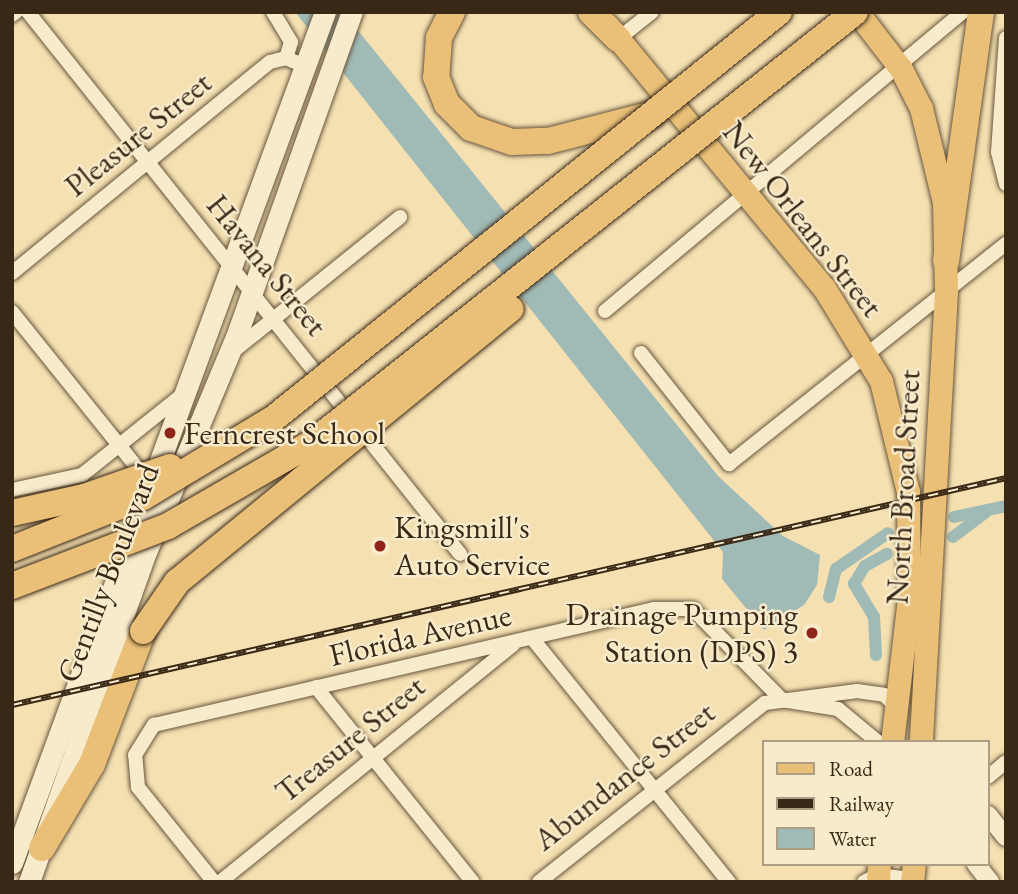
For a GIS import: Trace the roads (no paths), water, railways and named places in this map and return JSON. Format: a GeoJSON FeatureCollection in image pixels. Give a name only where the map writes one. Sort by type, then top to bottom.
{"type":"FeatureCollection","features":[{"type":"Feature","properties":{"kind":"highway"},"geometry":{"type":"LineString","coordinates":[[452,12],[436,59],[447,104],[491,137],[565,139],[658,112]]}},
{"type":"Feature","properties":{"kind":"highway"},"geometry":{"type":"LineString","coordinates":[[593,12],[618,39]]}},
{"type":"Feature","properties":{"kind":"highway"},"geometry":{"type":"LineString","coordinates":[[12,549],[143,497],[273,419],[779,12]]}},
{"type":"Feature","properties":{"kind":"highway"},"geometry":{"type":"LineString","coordinates":[[12,586],[168,526],[265,473],[374,397],[856,12]]}},
{"type":"Feature","properties":{"kind":"highway"},"geometry":{"type":"LineString","coordinates":[[946,249],[981,12]]}},
{"type":"Feature","properties":{"kind":"highway"},"geometry":{"type":"LineString","coordinates":[[42,848],[92,764],[143,631],[177,582],[468,347],[602,229],[611,207]]}},
{"type":"Feature","properties":{"kind":"highway"},"geometry":{"type":"LineString","coordinates":[[12,513],[130,482],[273,419]]}},
{"type":"Feature","properties":{"kind":"main road","name":"Gentilly Boulevard"},"geometry":{"type":"LineString","coordinates":[[12,863],[186,392],[300,60],[325,12]]}},
{"type":"Feature","properties":{"kind":"main road","name":"Gentilly Boulevard"},"geometry":{"type":"LineString","coordinates":[[29,882],[146,552],[230,354],[352,12]]}},
{"type":"Feature","properties":{"kind":"main road","name":"North Broad Street"},"geometry":{"type":"LineString","coordinates":[[856,12],[901,69],[936,148],[946,249],[924,739]]}},
{"type":"Feature","properties":{"kind":"main road","name":"New Orleans Street"},"geometry":{"type":"LineString","coordinates":[[618,39],[747,194],[867,353],[893,412],[908,492]]}},
{"type":"Feature","properties":{"kind":"main road","name":"North Broad Street"},"geometry":{"type":"LineString","coordinates":[[892,740],[909,598],[908,492]]}},
{"type":"Feature","properties":{"kind":"street","name":"Havana Street"},"geometry":{"type":"LineString","coordinates":[[28,12],[460,554]]}},
{"type":"Feature","properties":{"kind":"street"},"geometry":{"type":"LineString","coordinates":[[273,12],[300,60]]}},
{"type":"Feature","properties":{"kind":"street"},"geometry":{"type":"LineString","coordinates":[[618,39],[652,12]]}},
{"type":"Feature","properties":{"kind":"street"},"geometry":{"type":"LineString","coordinates":[[606,311],[901,69],[963,12]]}},
{"type":"Feature","properties":{"kind":"street"},"geometry":{"type":"LineString","coordinates":[[1006,38],[998,152],[1006,184]]}},
{"type":"Feature","properties":{"kind":"street","name":"Pleasure Street"},"geometry":{"type":"LineString","coordinates":[[12,273],[270,62],[300,60]]}},
{"type":"Feature","properties":{"kind":"street"},"geometry":{"type":"LineString","coordinates":[[230,354],[400,217]]}},
{"type":"Feature","properties":{"kind":"street"},"geometry":{"type":"LineString","coordinates":[[641,353],[729,464],[1006,244]]}},
{"type":"Feature","properties":{"kind":"street"},"geometry":{"type":"LineString","coordinates":[[12,312],[152,486]]}},
{"type":"Feature","properties":{"kind":"street"},"geometry":{"type":"LineString","coordinates":[[12,490],[72,480],[186,392]]}},
{"type":"Feature","properties":{"kind":"street","name":"Florida Avenue"},"geometry":{"type":"LineString","coordinates":[[214,882],[134,776],[145,734],[169,717],[683,605],[715,627],[756,680],[782,700]]}},
{"type":"Feature","properties":{"kind":"street"},"geometry":{"type":"LineString","coordinates":[[532,638],[729,882]]}},
{"type":"Feature","properties":{"kind":"street","name":"Treasure Street"},"geometry":{"type":"LineString","coordinates":[[220,882],[517,641]]}},
{"type":"Feature","properties":{"kind":"street"},"geometry":{"type":"LineString","coordinates":[[316,687],[473,882]]}},
{"type":"Feature","properties":{"kind":"street","name":"Abundance Street"},"geometry":{"type":"LineString","coordinates":[[539,882],[765,703],[857,691],[884,695],[924,739]]}},
{"type":"Feature","properties":{"kind":"street"},"geometry":{"type":"LineString","coordinates":[[782,700],[838,709],[876,740]]}},
{"type":"Feature","properties":{"kind":"street"},"geometry":{"type":"LineString","coordinates":[[990,775],[1006,762]]}},
{"type":"Feature","properties":{"kind":"street"},"geometry":{"type":"LineString","coordinates":[[990,817],[1006,837]]}},
{"type":"Feature","properties":{"kind":"street"},"geometry":{"type":"LineString","coordinates":[[978,866],[990,882]]}},
{"type":"Feature","properties":{"kind":"street"},"geometry":{"type":"LineString","coordinates":[[875,876],[913,875]]}},
{"type":"Feature","properties":{"kind":"water"},"geometry":{"type":"Polygon","coordinates":[[[295,12],[343,12],[719,477],[783,536],[820,555],[817,585],[804,605],[764,630],[722,579],[723,552],[295,12]]]}},
{"type":"Feature","properties":{"kind":"waterway"},"geometry":{"type":"LineString","coordinates":[[954,517],[1006,506]]}},
{"type":"Feature","properties":{"kind":"waterway"},"geometry":{"type":"LineString","coordinates":[[953,537],[986,512]]}},
{"type":"Feature","properties":{"kind":"waterway"},"geometry":{"type":"LineString","coordinates":[[829,597],[836,569],[888,533]]}},
{"type":"Feature","properties":{"kind":"waterway"},"geometry":{"type":"LineString","coordinates":[[876,655],[874,617],[854,584],[865,566],[887,554]]}},
{"type":"Feature","properties":{"kind":"railway"},"geometry":{"type":"LineString","coordinates":[[12,705],[1006,478]]}},
{"type":"Feature","properties":{"kind":"place","name":"Ferncrest School"},"geometry":{"type":"Point","coordinates":[170,433]}},
{"type":"Feature","properties":{"kind":"place","name":"Kingsmill's Auto Service"},"geometry":{"type":"Point","coordinates":[380,546]}},
{"type":"Feature","properties":{"kind":"place","name":"Drainage Pumping Station (DPS) 3"},"geometry":{"type":"Point","coordinates":[812,633]}}]}
